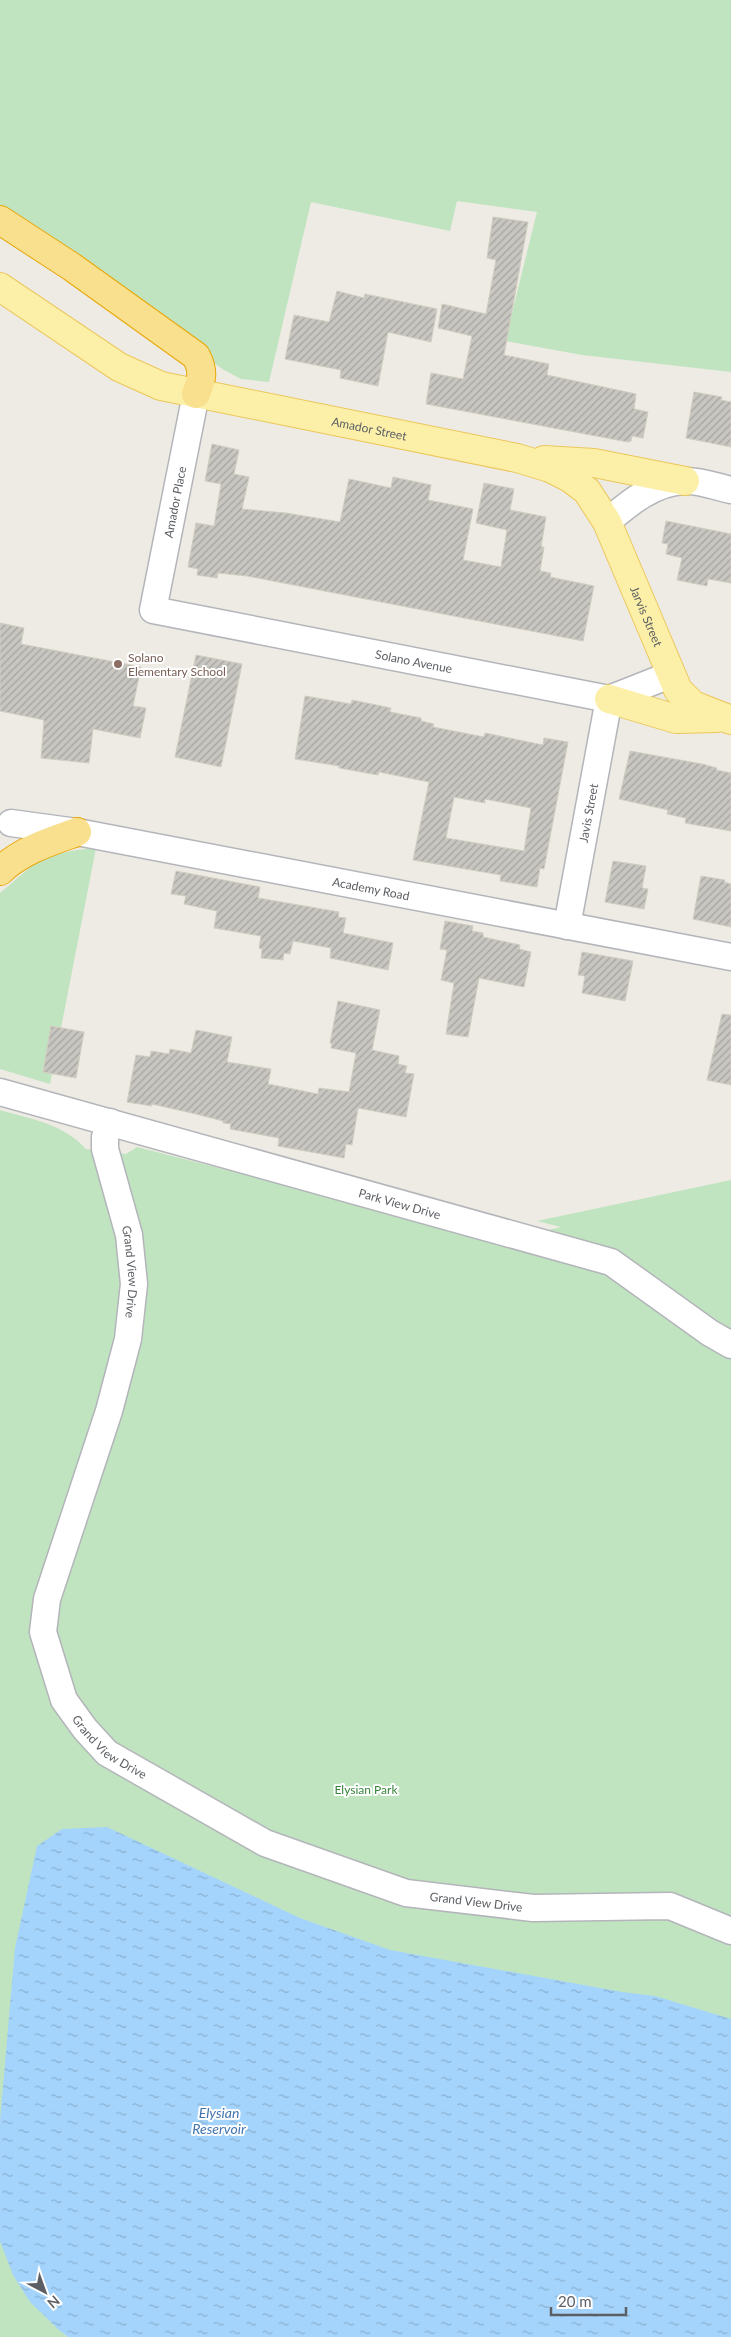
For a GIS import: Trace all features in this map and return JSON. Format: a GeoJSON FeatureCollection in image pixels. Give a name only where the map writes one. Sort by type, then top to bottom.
{"type":"FeatureCollection","features":[{"type":"Feature","properties":{"kind":"highway"},"geometry":{"type":"LineString","coordinates":[[0,220],[72,268],[196,356],[201,366],[202,376],[196,394]]}},
{"type":"Feature","properties":{"kind":"highway"},"geometry":{"type":"LineString","coordinates":[[0,871],[11,861],[33,847],[77,832]]}},
{"type":"Feature","properties":{"kind":"main road","name":"Amador Street"},"geometry":{"type":"LineString","coordinates":[[0,287],[119,367],[161,386],[517,458],[550,468],[570,478],[587,491],[607,522]]}},
{"type":"Feature","properties":{"kind":"main road"},"geometry":{"type":"LineString","coordinates":[[517,458],[594,463],[685,481]]}},
{"type":"Feature","properties":{"kind":"main road","name":"Jarvis Street"},"geometry":{"type":"LineString","coordinates":[[607,522],[670,675],[678,690],[693,705],[726,719]]}},
{"type":"Feature","properties":{"kind":"main road"},"geometry":{"type":"LineString","coordinates":[[609,699],[676,720],[726,719]]}},
{"type":"Feature","properties":{"kind":"street","name":"Amador Place"},"geometry":{"type":"LineString","coordinates":[[154,610],[196,394]]}},
{"type":"Feature","properties":{"kind":"street"},"geometry":{"type":"LineString","coordinates":[[607,522],[636,498],[659,488],[685,481],[731,490]]}},
{"type":"Feature","properties":{"kind":"street","name":"Solano Avenue"},"geometry":{"type":"LineString","coordinates":[[154,610],[609,699]]}},
{"type":"Feature","properties":{"kind":"street"},"geometry":{"type":"LineString","coordinates":[[609,699],[670,675]]}},
{"type":"Feature","properties":{"kind":"street","name":"Javis Street"},"geometry":{"type":"LineString","coordinates":[[567,926],[609,699]]}},
{"type":"Feature","properties":{"kind":"street","name":"Academy Road"},"geometry":{"type":"LineString","coordinates":[[11,823],[77,832],[731,957]]}},
{"type":"Feature","properties":{"kind":"street","name":"Park View Drive"},"geometry":{"type":"LineString","coordinates":[[0,1092],[611,1262],[710,1333],[731,1345]]}},
{"type":"Feature","properties":{"kind":"street","name":"Grand View Drive"},"geometry":{"type":"LineString","coordinates":[[110,1122],[104,1149],[129,1235],[134,1284],[128,1340],[109,1411],[47,1599],[44,1632],[64,1700],[84,1729],[107,1753],[265,1844],[406,1893],[533,1908],[670,1906],[731,1931]]}},
{"type":"Feature","properties":{"kind":"green space"},"geometry":{"type":"Polygon","coordinates":[[[0,0],[731,0],[731,372],[582,355],[505,341],[537,212],[457,201],[450,231],[311,202],[269,382],[241,379],[224,370],[14,224],[0,207],[0,0]]]}},
{"type":"Feature","properties":{"kind":"green space"},"geometry":{"type":"Polygon","coordinates":[[[96,848],[61,1028],[51,1027],[43,1072],[52,1074],[50,1084],[0,1069],[0,893],[41,858],[76,850],[96,848]]]}},
{"type":"Feature","properties":{"kind":"green space","name":"Elysian Park"},"geometry":{"type":"Polygon","coordinates":[[[0,1110],[57,1128],[68,1134],[86,1149],[126,1154],[137,1147],[503,1241],[561,1227],[537,1221],[731,1180],[731,2337],[0,2337],[0,1110]]]}},
{"type":"Feature","properties":{"kind":"water","name":"Elysian Reservoir"},"geometry":{"type":"Polygon","coordinates":[[[107,1827],[300,1918],[390,1950],[622,1992],[655,1996],[731,2019],[731,2337],[68,2337],[59,2330],[30,2302],[13,2275],[0,2241],[0,2121],[15,1948],[37,1846],[62,1829],[107,1827]]]}},
{"type":"Feature","properties":{"kind":"building"},"geometry":{"type":"Polygon","coordinates":[[[493,217],[528,222],[504,355],[549,364],[547,375],[636,394],[634,409],[648,412],[643,438],[632,436],[631,441],[628,442],[426,404],[431,373],[463,379],[472,336],[438,328],[442,304],[486,314],[496,260],[487,258],[493,217]]]}},
{"type":"Feature","properties":{"kind":"building"},"geometry":{"type":"Polygon","coordinates":[[[337,291],[364,298],[365,294],[437,309],[431,342],[388,332],[378,386],[340,378],[341,370],[285,359],[294,315],[329,322],[337,291]]]}},
{"type":"Feature","properties":{"kind":"building"},"geometry":{"type":"Polygon","coordinates":[[[694,392],[722,397],[721,400],[731,402],[731,447],[686,438],[694,392]]]}},
{"type":"Feature","properties":{"kind":"building"},"geometry":{"type":"Polygon","coordinates":[[[212,444],[239,450],[234,474],[249,477],[242,509],[286,513],[340,522],[349,479],[391,488],[393,477],[431,485],[428,500],[473,509],[463,560],[501,567],[507,530],[476,523],[484,483],[514,489],[510,510],[546,517],[541,547],[544,547],[540,571],[551,573],[550,577],[594,586],[583,641],[247,576],[218,573],[217,578],[197,575],[198,569],[188,567],[196,523],[214,526],[221,484],[205,481],[212,444]]]}},
{"type":"Feature","properties":{"kind":"building"},"geometry":{"type":"Polygon","coordinates":[[[666,521],[731,534],[731,583],[708,579],[707,586],[677,580],[682,558],[666,554],[668,544],[662,543],[666,521]]]}},
{"type":"Feature","properties":{"kind":"building"},"geometry":{"type":"Polygon","coordinates":[[[0,623],[24,628],[21,644],[141,667],[133,706],[146,708],[140,738],[93,729],[89,763],[41,758],[44,720],[0,711],[0,623]]]}},
{"type":"Feature","properties":{"kind":"building"},"geometry":{"type":"Polygon","coordinates":[[[196,655],[242,664],[221,767],[175,757],[196,655]]]}},
{"type":"Feature","properties":{"kind":"building"},"geometry":{"type":"Polygon","coordinates":[[[305,696],[351,704],[352,700],[391,708],[390,712],[421,718],[421,721],[434,724],[433,727],[484,737],[485,733],[543,745],[544,738],[568,742],[544,869],[540,868],[537,887],[500,881],[501,875],[413,860],[429,782],[379,772],[378,775],[295,759],[305,696]],[[454,797],[446,838],[524,851],[531,808],[485,799],[485,803],[454,797]]]}},
{"type":"Feature","properties":{"kind":"building"},"geometry":{"type":"Polygon","coordinates":[[[630,751],[702,764],[717,768],[716,770],[731,773],[731,831],[685,823],[686,818],[667,814],[668,810],[619,799],[630,751]]]}},
{"type":"Feature","properties":{"kind":"building"},"geometry":{"type":"Polygon","coordinates":[[[613,861],[646,866],[642,888],[648,889],[644,909],[605,902],[613,861]]]}},
{"type":"Feature","properties":{"kind":"building"},"geometry":{"type":"Polygon","coordinates":[[[176,871],[260,887],[258,898],[339,912],[338,917],[346,918],[343,933],[393,943],[388,970],[330,958],[331,948],[293,941],[290,954],[284,953],[283,960],[261,958],[262,949],[259,948],[261,936],[214,928],[217,911],[184,904],[186,896],[171,894],[176,871]]]}},
{"type":"Feature","properties":{"kind":"building"},"geometry":{"type":"Polygon","coordinates":[[[701,876],[725,880],[724,882],[731,884],[731,927],[693,919],[701,876]]]}},
{"type":"Feature","properties":{"kind":"building"},"geometry":{"type":"Polygon","coordinates":[[[445,921],[473,926],[472,931],[483,933],[483,937],[520,945],[519,949],[531,952],[524,987],[479,978],[468,1037],[446,1034],[454,983],[441,980],[447,950],[440,949],[445,921]]]}},
{"type":"Feature","properties":{"kind":"building"},"geometry":{"type":"Polygon","coordinates":[[[582,952],[633,961],[625,1001],[582,993],[585,976],[578,975],[582,952]]]}},
{"type":"Feature","properties":{"kind":"building"},"geometry":{"type":"Polygon","coordinates":[[[338,1001],[380,1010],[372,1050],[399,1056],[398,1064],[407,1066],[405,1073],[414,1074],[406,1117],[358,1108],[352,1145],[346,1144],[344,1158],[278,1146],[279,1138],[230,1129],[231,1124],[196,1114],[152,1104],[152,1106],[127,1102],[136,1055],[150,1057],[151,1051],[169,1054],[170,1049],[191,1053],[196,1030],[232,1037],[227,1062],[271,1069],[268,1084],[318,1094],[319,1088],[349,1092],[356,1053],[331,1048],[332,1044],[330,1043],[338,1001]]]}},
{"type":"Feature","properties":{"kind":"building"},"geometry":{"type":"Polygon","coordinates":[[[722,1014],[731,1015],[731,1085],[707,1080],[722,1014]]]}},
{"type":"Feature","properties":{"kind":"building"},"geometry":{"type":"Polygon","coordinates":[[[51,1026],[84,1032],[76,1078],[43,1072],[51,1026]]]}},
{"type":"Feature","properties":{"kind":"place","name":"Solano Elementary School"},"geometry":{"type":"Point","coordinates":[118,664]}}]}
